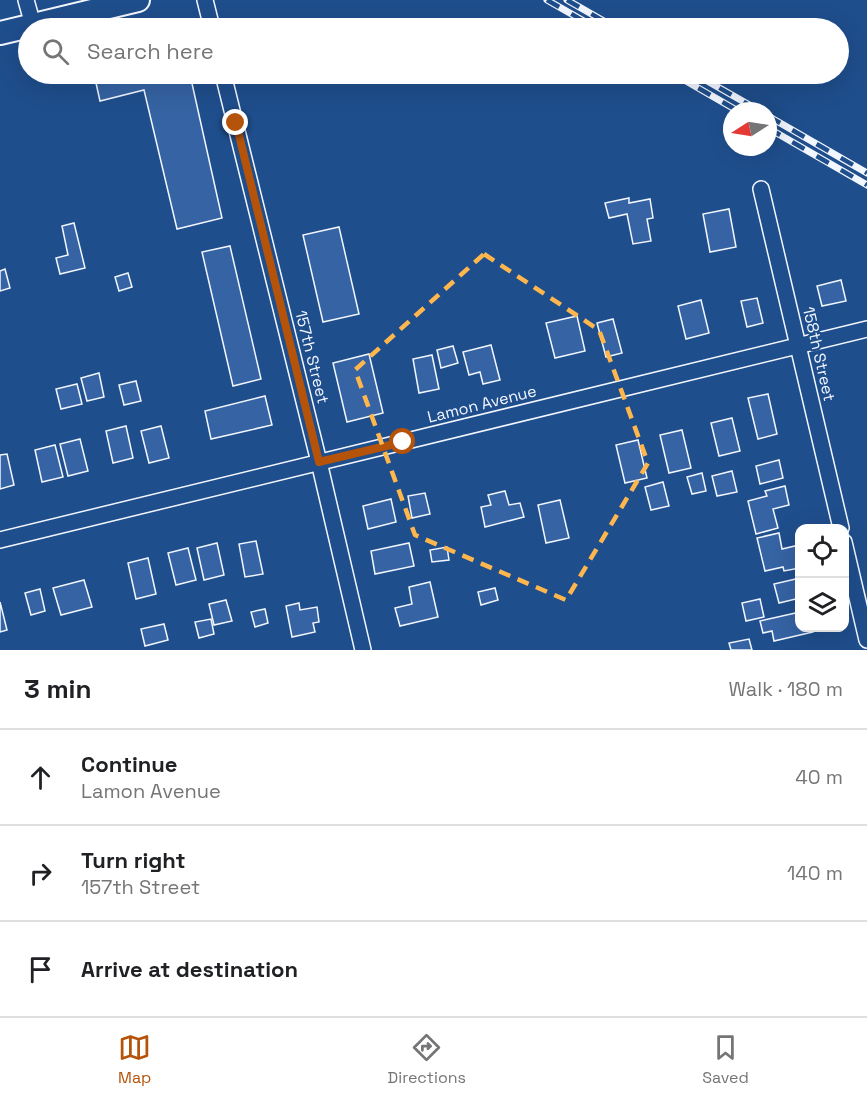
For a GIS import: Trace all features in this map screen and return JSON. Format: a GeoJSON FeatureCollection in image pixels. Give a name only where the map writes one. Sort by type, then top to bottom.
{"type":"FeatureCollection","features":[{"type":"Feature","properties":{"kind":"main road"},"geometry":{"type":"LineString","coordinates":[[62,18],[138,0]]}},
{"type":"Feature","properties":{"kind":"main road"},"geometry":{"type":"LineString","coordinates":[[0,33],[18,29]]}},
{"type":"Feature","properties":{"kind":"street"},"geometry":{"type":"LineString","coordinates":[[26,0],[31,18]]}},
{"type":"Feature","properties":{"kind":"street"},"geometry":{"type":"LineString","coordinates":[[205,0],[210,18]]}},
{"type":"Feature","properties":{"kind":"street","name":"157th Street"},"geometry":{"type":"LineString","coordinates":[[225,84],[363,650]]}},
{"type":"Feature","properties":{"kind":"street","name":"158th Street"},"geometry":{"type":"LineString","coordinates":[[761,189],[840,524]]}},
{"type":"Feature","properties":{"kind":"street","name":"Lamon Avenue"},"geometry":{"type":"LineString","coordinates":[[0,540],[867,329]]}},
{"type":"Feature","properties":{"kind":"street"},"geometry":{"type":"LineString","coordinates":[[849,563],[867,640]]}},
{"type":"Feature","properties":{"kind":"highlighted area"},"geometry":{"type":"Polygon","coordinates":[[[484,254],[599,330],[648,463],[566,600],[415,535],[355,370],[484,254]]]}},
{"type":"Feature","properties":{"kind":"building"},"geometry":{"type":"Polygon","coordinates":[[[96,84],[192,84],[222,218],[177,229],[144,90],[100,101],[96,84]]]}},
{"type":"Feature","properties":{"kind":"building"},"geometry":{"type":"Polygon","coordinates":[[[629,198],[629,203],[650,199],[653,218],[647,219],[651,241],[633,244],[627,214],[609,218],[605,203],[629,198]]]}},
{"type":"Feature","properties":{"kind":"building"},"geometry":{"type":"Polygon","coordinates":[[[729,209],[736,247],[710,252],[703,214],[729,209]]]}},
{"type":"Feature","properties":{"kind":"building"},"geometry":{"type":"Polygon","coordinates":[[[74,223],[85,268],[60,274],[56,258],[68,255],[62,226],[74,223]]]}},
{"type":"Feature","properties":{"kind":"building"},"geometry":{"type":"Polygon","coordinates":[[[339,227],[359,314],[323,322],[303,235],[339,227]]]}},
{"type":"Feature","properties":{"kind":"building"},"geometry":{"type":"Polygon","coordinates":[[[230,246],[261,379],[233,386],[202,252],[230,246]]]}},
{"type":"Feature","properties":{"kind":"building"},"geometry":{"type":"Polygon","coordinates":[[[5,269],[10,288],[0,291],[0,271],[5,269]]]}},
{"type":"Feature","properties":{"kind":"building"},"geometry":{"type":"Polygon","coordinates":[[[128,273],[132,287],[119,291],[115,277],[128,273]]]}},
{"type":"Feature","properties":{"kind":"building"},"geometry":{"type":"Polygon","coordinates":[[[841,280],[846,301],[822,306],[817,286],[841,280]]]}},
{"type":"Feature","properties":{"kind":"building"},"geometry":{"type":"Polygon","coordinates":[[[757,298],[763,323],[747,327],[741,301],[757,298]]]}},
{"type":"Feature","properties":{"kind":"building"},"geometry":{"type":"Polygon","coordinates":[[[701,300],[709,333],[686,339],[678,306],[701,300]]]}},
{"type":"Feature","properties":{"kind":"building"},"geometry":{"type":"Polygon","coordinates":[[[577,316],[585,351],[555,358],[546,323],[577,316]]]}},
{"type":"Feature","properties":{"kind":"building"},"geometry":{"type":"Polygon","coordinates":[[[613,319],[622,353],[606,357],[597,323],[613,319]]]}},
{"type":"Feature","properties":{"kind":"building"},"geometry":{"type":"Polygon","coordinates":[[[491,345],[500,380],[483,384],[480,372],[469,375],[463,352],[491,345]]]}},
{"type":"Feature","properties":{"kind":"building"},"geometry":{"type":"Polygon","coordinates":[[[453,346],[458,363],[441,368],[437,350],[453,346]]]}},
{"type":"Feature","properties":{"kind":"building"},"geometry":{"type":"Polygon","coordinates":[[[369,354],[383,413],[347,422],[333,363],[369,354]]]}},
{"type":"Feature","properties":{"kind":"building"},"geometry":{"type":"Polygon","coordinates":[[[432,355],[439,389],[419,393],[413,359],[432,355]]]}},
{"type":"Feature","properties":{"kind":"building"},"geometry":{"type":"Polygon","coordinates":[[[99,373],[104,397],[87,401],[81,378],[99,373]]]}},
{"type":"Feature","properties":{"kind":"building"},"geometry":{"type":"Polygon","coordinates":[[[136,381],[141,401],[124,405],[119,385],[136,381]]]}},
{"type":"Feature","properties":{"kind":"building"},"geometry":{"type":"Polygon","coordinates":[[[77,384],[82,404],[61,409],[56,389],[77,384]]]}},
{"type":"Feature","properties":{"kind":"building"},"geometry":{"type":"Polygon","coordinates":[[[768,394],[777,434],[758,439],[748,398],[768,394]]]}},
{"type":"Feature","properties":{"kind":"building"},"geometry":{"type":"Polygon","coordinates":[[[265,396],[272,425],[211,439],[205,411],[265,396]]]}},
{"type":"Feature","properties":{"kind":"building"},"geometry":{"type":"Polygon","coordinates":[[[732,418],[740,451],[719,456],[711,423],[732,418]]]}},
{"type":"Feature","properties":{"kind":"building"},"geometry":{"type":"Polygon","coordinates":[[[126,426],[133,458],[113,463],[106,431],[126,426]]]}},
{"type":"Feature","properties":{"kind":"building"},"geometry":{"type":"Polygon","coordinates":[[[161,426],[169,458],[149,463],[141,431],[161,426]]]}},
{"type":"Feature","properties":{"kind":"building"},"geometry":{"type":"Polygon","coordinates":[[[682,430],[691,468],[669,473],[660,435],[682,430]]]}},
{"type":"Feature","properties":{"kind":"building"},"geometry":{"type":"Polygon","coordinates":[[[80,439],[88,471],[68,476],[60,444],[80,439]]]}},
{"type":"Feature","properties":{"kind":"building"},"geometry":{"type":"Polygon","coordinates":[[[638,440],[647,478],[625,483],[616,445],[638,440]]]}},
{"type":"Feature","properties":{"kind":"building"},"geometry":{"type":"Polygon","coordinates":[[[55,445],[63,477],[42,482],[35,450],[55,445]]]}},
{"type":"Feature","properties":{"kind":"building"},"geometry":{"type":"Polygon","coordinates":[[[7,454],[14,485],[0,489],[0,455],[7,454]]]}},
{"type":"Feature","properties":{"kind":"building"},"geometry":{"type":"Polygon","coordinates":[[[779,460],[783,478],[760,484],[756,466],[779,460]]]}},
{"type":"Feature","properties":{"kind":"building"},"geometry":{"type":"Polygon","coordinates":[[[732,471],[737,492],[717,496],[712,476],[732,471]]]}},
{"type":"Feature","properties":{"kind":"building"},"geometry":{"type":"Polygon","coordinates":[[[702,473],[706,491],[692,494],[687,477],[702,473]]]}},
{"type":"Feature","properties":{"kind":"building"},"geometry":{"type":"Polygon","coordinates":[[[663,482],[669,506],[651,510],[645,487],[663,482]]]}},
{"type":"Feature","properties":{"kind":"building"},"geometry":{"type":"Polygon","coordinates":[[[785,486],[789,505],[773,509],[778,528],[756,534],[748,501],[767,496],[765,491],[785,486]]]}},
{"type":"Feature","properties":{"kind":"building"},"geometry":{"type":"Polygon","coordinates":[[[505,491],[509,505],[520,503],[524,517],[485,527],[481,507],[491,505],[488,495],[505,491]]]}},
{"type":"Feature","properties":{"kind":"building"},"geometry":{"type":"Polygon","coordinates":[[[425,493],[430,514],[412,518],[408,496],[425,493]]]}},
{"type":"Feature","properties":{"kind":"building"},"geometry":{"type":"Polygon","coordinates":[[[391,499],[396,522],[368,529],[363,506],[391,499]]]}},
{"type":"Feature","properties":{"kind":"building"},"geometry":{"type":"Polygon","coordinates":[[[560,500],[569,538],[546,543],[538,505],[560,500]]]}},
{"type":"Feature","properties":{"kind":"building"},"geometry":{"type":"Polygon","coordinates":[[[779,533],[782,549],[795,546],[795,569],[784,571],[783,567],[765,571],[757,538],[779,533]]]}},
{"type":"Feature","properties":{"kind":"building"},"geometry":{"type":"Polygon","coordinates":[[[256,541],[263,574],[245,577],[239,544],[256,541]]]}},
{"type":"Feature","properties":{"kind":"building"},"geometry":{"type":"Polygon","coordinates":[[[217,543],[224,575],[204,580],[197,548],[217,543]]]}},
{"type":"Feature","properties":{"kind":"building"},"geometry":{"type":"Polygon","coordinates":[[[409,543],[414,566],[375,574],[371,551],[409,543]]]}},
{"type":"Feature","properties":{"kind":"building"},"geometry":{"type":"Polygon","coordinates":[[[447,547],[449,560],[432,562],[430,550],[447,547]]]}},
{"type":"Feature","properties":{"kind":"building"},"geometry":{"type":"Polygon","coordinates":[[[188,548],[196,580],[176,585],[168,553],[188,548]]]}},
{"type":"Feature","properties":{"kind":"building"},"geometry":{"type":"Polygon","coordinates":[[[148,558],[156,594],[136,599],[128,563],[148,558]]]}},
{"type":"Feature","properties":{"kind":"building"},"geometry":{"type":"Polygon","coordinates":[[[795,579],[795,599],[779,603],[774,584],[795,579]]]}},
{"type":"Feature","properties":{"kind":"building"},"geometry":{"type":"Polygon","coordinates":[[[84,580],[92,607],[61,615],[53,588],[84,580]]]}},
{"type":"Feature","properties":{"kind":"building"},"geometry":{"type":"Polygon","coordinates":[[[430,582],[438,617],[400,626],[395,608],[412,604],[409,587],[430,582]]]}},
{"type":"Feature","properties":{"kind":"building"},"geometry":{"type":"Polygon","coordinates":[[[495,588],[498,600],[481,605],[478,592],[495,588]]]}},
{"type":"Feature","properties":{"kind":"building"},"geometry":{"type":"Polygon","coordinates":[[[40,589],[45,611],[31,615],[25,593],[40,589]]]}},
{"type":"Feature","properties":{"kind":"building"},"geometry":{"type":"Polygon","coordinates":[[[760,599],[764,617],[746,621],[742,603],[760,599]]]}},
{"type":"Feature","properties":{"kind":"building"},"geometry":{"type":"Polygon","coordinates":[[[226,600],[232,621],[214,625],[209,604],[226,600]]]}},
{"type":"Feature","properties":{"kind":"building"},"geometry":{"type":"Polygon","coordinates":[[[0,602],[7,630],[0,632],[0,602]]]}},
{"type":"Feature","properties":{"kind":"building"},"geometry":{"type":"Polygon","coordinates":[[[299,603],[300,610],[317,607],[319,622],[313,623],[315,632],[292,637],[286,606],[299,603]]]}},
{"type":"Feature","properties":{"kind":"building"},"geometry":{"type":"Polygon","coordinates":[[[265,609],[268,623],[255,627],[251,612],[265,609]]]}},
{"type":"Feature","properties":{"kind":"building"},"geometry":{"type":"Polygon","coordinates":[[[795,613],[795,632],[813,632],[774,641],[772,631],[763,633],[760,621],[795,613]]]}},
{"type":"Feature","properties":{"kind":"building"},"geometry":{"type":"Polygon","coordinates":[[[211,619],[214,634],[199,638],[195,622],[211,619]]]}},
{"type":"Feature","properties":{"kind":"building"},"geometry":{"type":"Polygon","coordinates":[[[164,624],[168,640],[145,646],[141,629],[164,624]]]}},
{"type":"Feature","properties":{"kind":"building"},"geometry":{"type":"Polygon","coordinates":[[[749,639],[752,650],[731,650],[729,643],[749,639]]]}},
{"type":"Feature","properties":{"kind":"railway"},"geometry":{"type":"LineString","coordinates":[[547,0],[578,18]]}},
{"type":"Feature","properties":{"kind":"railway"},"geometry":{"type":"LineString","coordinates":[[567,0],[598,18]]}},
{"type":"Feature","properties":{"kind":"railway"},"geometry":{"type":"LineString","coordinates":[[691,84],[723,102]]}},
{"type":"Feature","properties":{"kind":"railway"},"geometry":{"type":"LineString","coordinates":[[713,84],[744,102]]}},
{"type":"Feature","properties":{"kind":"railway"},"geometry":{"type":"LineString","coordinates":[[777,121],[867,173]]}},
{"type":"Feature","properties":{"kind":"railway"},"geometry":{"type":"LineString","coordinates":[[777,133],[867,185]]}},
{"type":"Feature","properties":{"kind":"route"},"geometry":{"type":"LineString","coordinates":[[236,123],[319,462],[403,442]]}}]}
